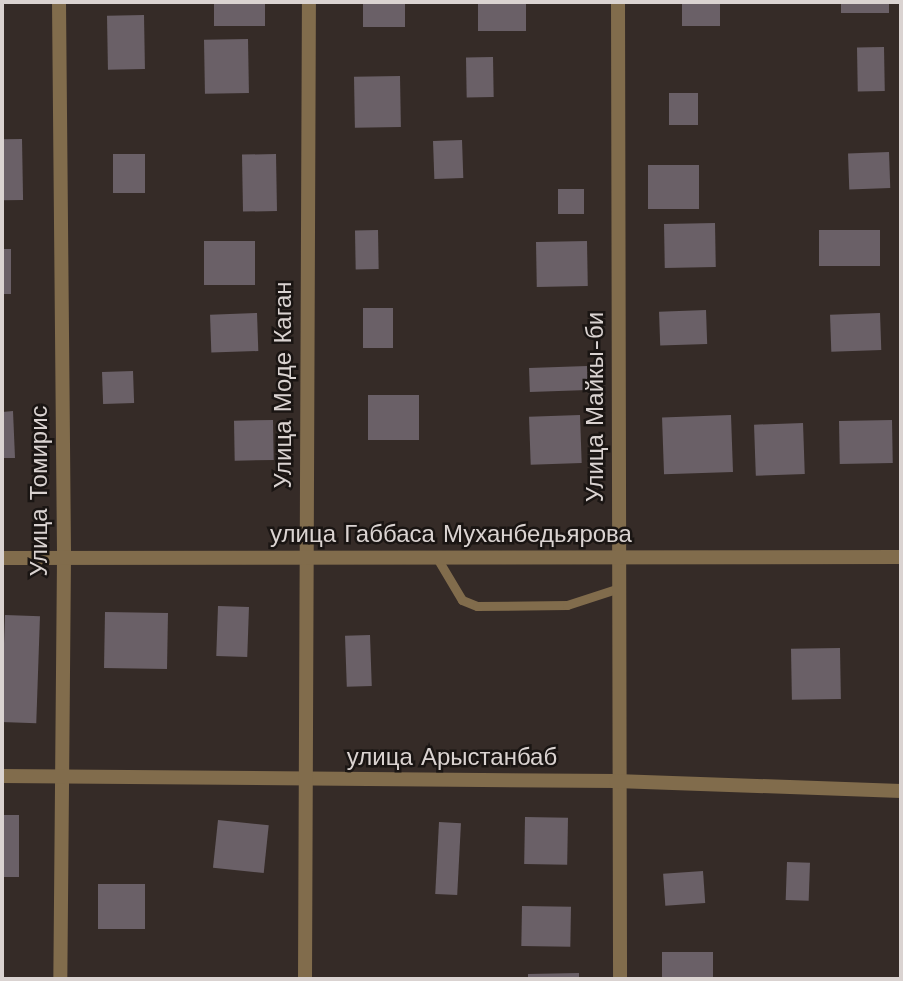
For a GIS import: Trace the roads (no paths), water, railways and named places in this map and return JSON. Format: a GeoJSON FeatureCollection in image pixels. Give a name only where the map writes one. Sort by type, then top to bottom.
{"type":"FeatureCollection","features":[{"type":"Feature","properties":{"kind":"street","name":"Улица Томирис"},"geometry":{"type":"LineString","coordinates":[[59,2],[64,558],[60,979]]}},
{"type":"Feature","properties":{"kind":"street","name":"Улица Моде Каган"},"geometry":{"type":"LineString","coordinates":[[306,979],[309,2]]}},
{"type":"Feature","properties":{"kind":"street","name":"Улица Майкы-би"},"geometry":{"type":"LineString","coordinates":[[618,2],[619,587],[616,781],[620,979]]}},
{"type":"Feature","properties":{"kind":"street","name":"улица Габбаса Муханбедьярова"},"geometry":{"type":"LineString","coordinates":[[2,558],[901,557]]}},
{"type":"Feature","properties":{"kind":"street","name":"улица Арыстанбаб"},"geometry":{"type":"LineString","coordinates":[[2,776],[306,781],[616,781],[901,791]]}},
{"type":"Feature","properties":{"kind":"lane"},"geometry":{"type":"LineString","coordinates":[[438,558],[462,600],[477,606],[567,605],[619,587]]}}]}
